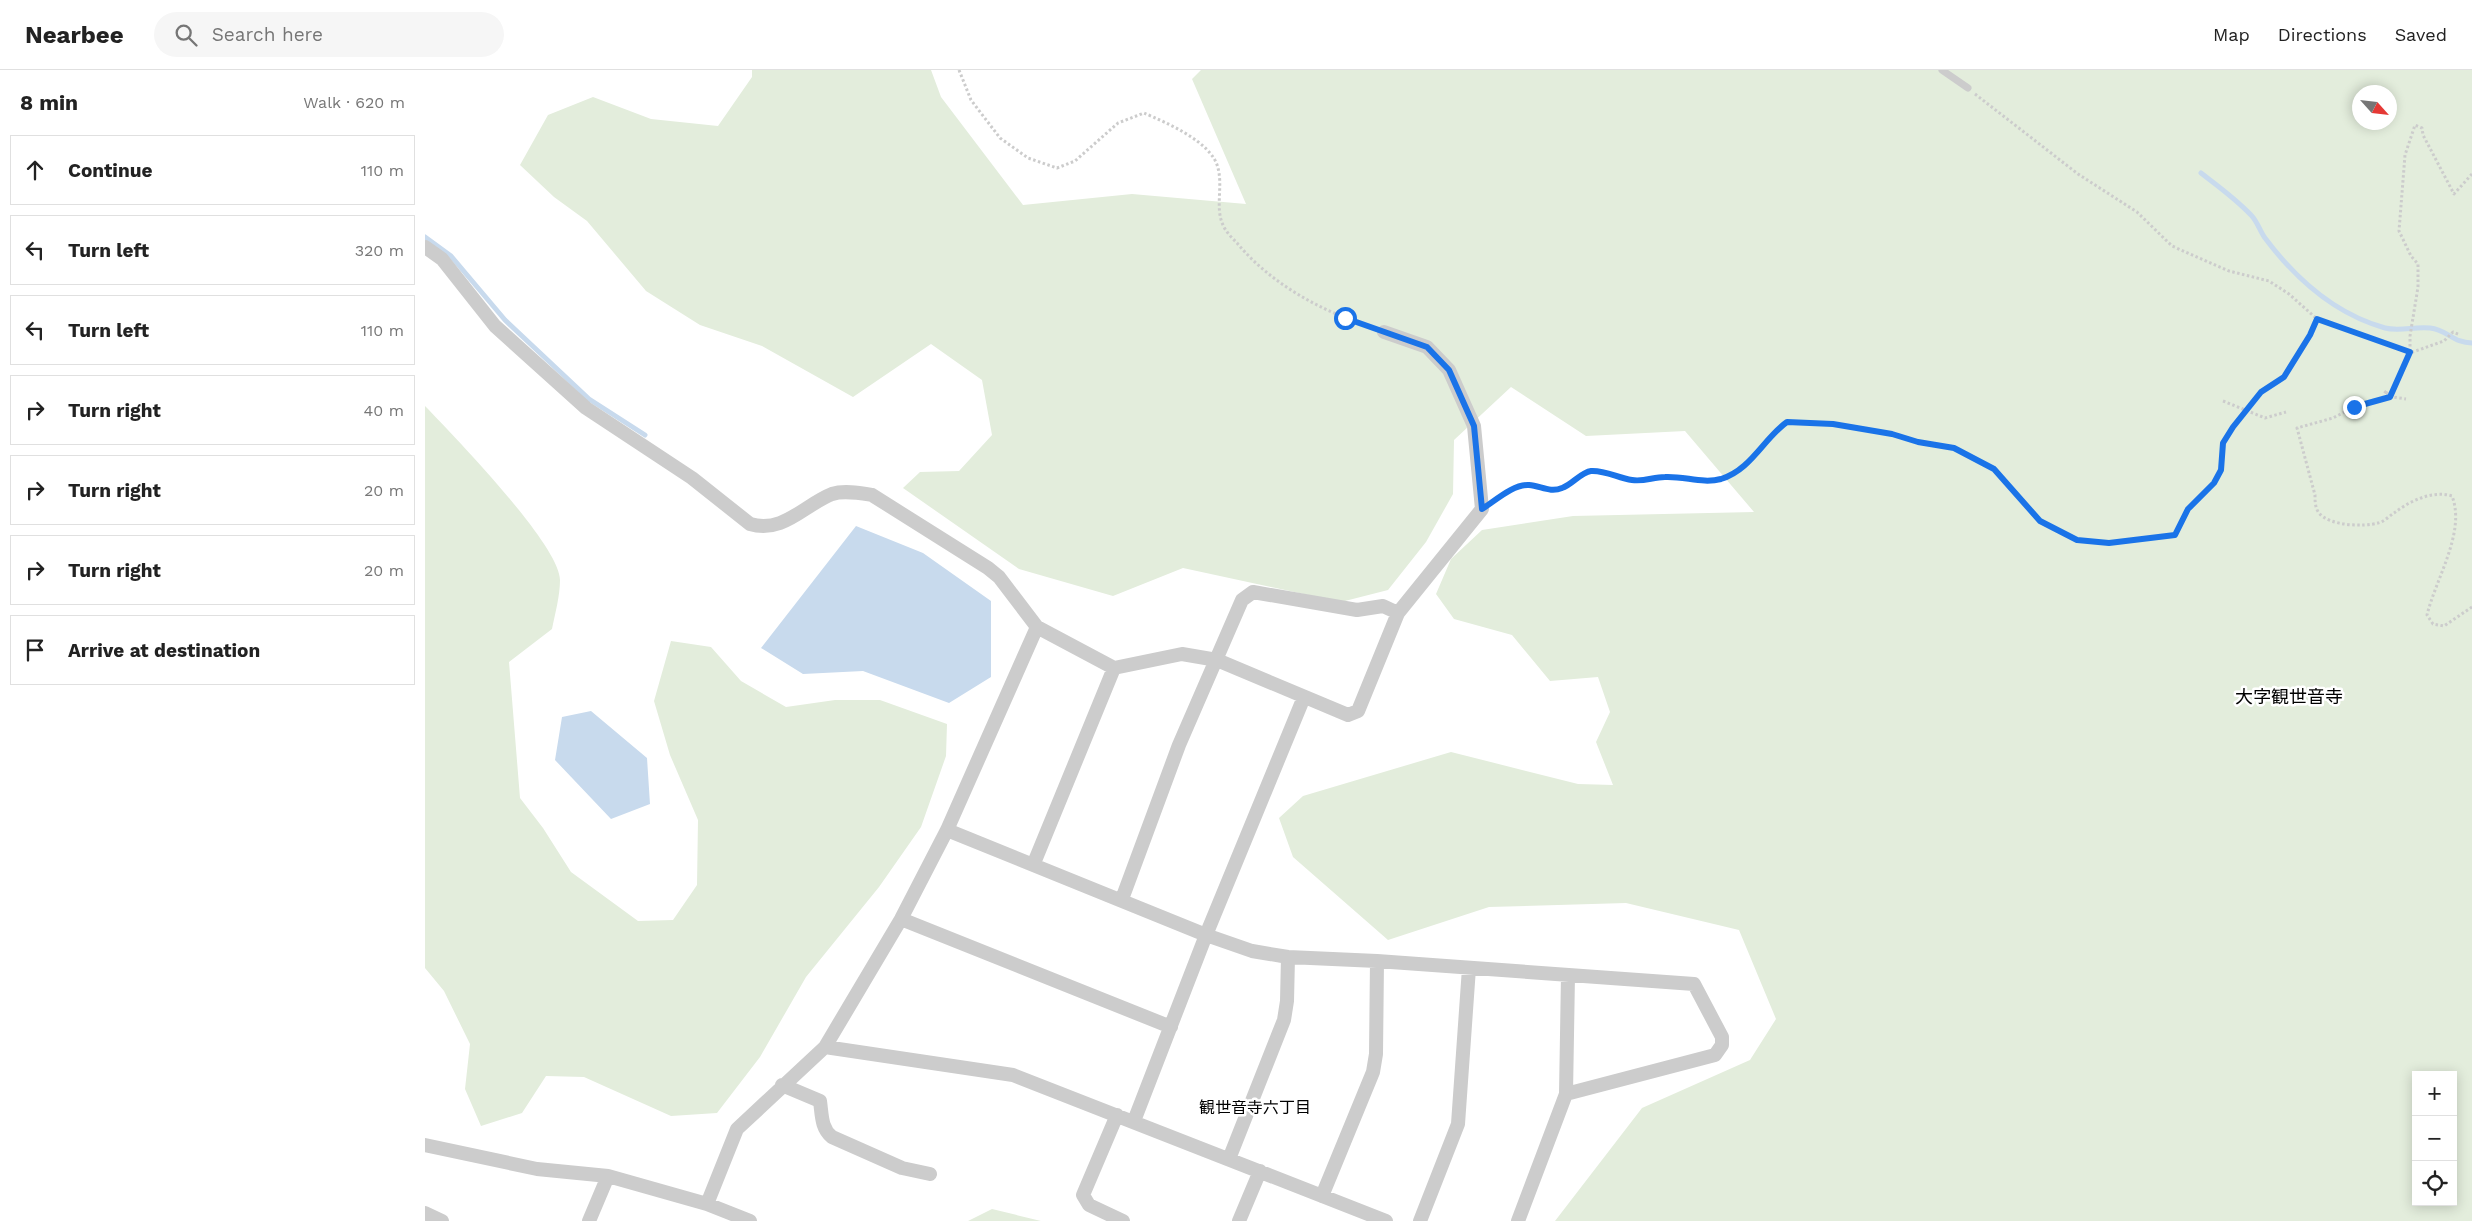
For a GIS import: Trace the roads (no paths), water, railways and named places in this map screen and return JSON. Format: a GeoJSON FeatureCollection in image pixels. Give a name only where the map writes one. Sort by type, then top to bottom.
{"type":"FeatureCollection","features":[{"type":"Feature","properties":{"kind":"street"},"geometry":{"type":"LineString","coordinates":[[425,246],[442,259],[495,326],[586,408],[692,478],[750,524],[760,527],[776,525],[833,494],[850,492],[872,495],[988,568],[1003,582],[1037,627],[1114,668],[1182,654],[1217,660],[1347,715],[1358,711],[1398,613],[1482,509],[1474,426],[1449,370],[1427,347],[1384,332]]}},
{"type":"Feature","properties":{"kind":"street"},"geometry":{"type":"LineString","coordinates":[[1122,899],[1179,745],[1217,660],[1241,600],[1253,592],[1357,610],[1383,606],[1398,613]]}},
{"type":"Feature","properties":{"kind":"street"},"geometry":{"type":"LineString","coordinates":[[707,1204],[737,1129],[825,1046],[901,919],[947,830],[1037,627]]}},
{"type":"Feature","properties":{"kind":"street"},"geometry":{"type":"LineString","coordinates":[[1034,863],[1114,668]]}},
{"type":"Feature","properties":{"kind":"street"},"geometry":{"type":"LineString","coordinates":[[1134,1122],[1206,934],[1305,697]]}},
{"type":"Feature","properties":{"kind":"street"},"geometry":{"type":"LineString","coordinates":[[947,830],[1252,951],[1288,957],[1377,961],[1694,984],[1722,1037],[1722,1045],[1715,1055],[1566,1094]]}},
{"type":"Feature","properties":{"kind":"street"},"geometry":{"type":"LineString","coordinates":[[901,919],[1171,1027]]}},
{"type":"Feature","properties":{"kind":"street"},"geometry":{"type":"LineString","coordinates":[[1229,1159],[1284,1020],[1287,1001],[1288,957]]}},
{"type":"Feature","properties":{"kind":"street"},"geometry":{"type":"LineString","coordinates":[[1322,1196],[1373,1072],[1376,1054],[1377,961]]}},
{"type":"Feature","properties":{"kind":"street"},"geometry":{"type":"LineString","coordinates":[[1420,1221],[1458,1124],[1461,1107],[1469,968]]}},
{"type":"Feature","properties":{"kind":"street"},"geometry":{"type":"LineString","coordinates":[[1518,1221],[1566,1094],[1568,975]]}},
{"type":"Feature","properties":{"kind":"street"},"geometry":{"type":"LineString","coordinates":[[825,1046],[1013,1074],[1322,1196],[1351,1214],[1386,1221]]}},
{"type":"Feature","properties":{"kind":"street"},"geometry":{"type":"LineString","coordinates":[[783,1085],[820,1101],[823,1125],[826,1132],[832,1137],[902,1168],[930,1174]]}},
{"type":"Feature","properties":{"kind":"street"},"geometry":{"type":"LineString","coordinates":[[1117,1115],[1083,1194],[1089,1205],[1123,1221]]}},
{"type":"Feature","properties":{"kind":"street"},"geometry":{"type":"LineString","coordinates":[[425,1145],[537,1169],[608,1176],[707,1204],[749,1221]]}},
{"type":"Feature","properties":{"kind":"street"},"geometry":{"type":"LineString","coordinates":[[1239,1221],[1260,1171]]}},
{"type":"Feature","properties":{"kind":"street"},"geometry":{"type":"LineString","coordinates":[[589,1221],[608,1176]]}},
{"type":"Feature","properties":{"kind":"street"},"geometry":{"type":"LineString","coordinates":[[425,1213],[442,1221]]}},
{"type":"Feature","properties":{"kind":"lane"},"geometry":{"type":"LineString","coordinates":[[1942,70],[1968,88]]}},
{"type":"Feature","properties":{"kind":"water"},"geometry":{"type":"Polygon","coordinates":[[[856,526],[923,553],[991,601],[991,677],[949,703],[863,671],[803,674],[761,648],[856,526]]]}},
{"type":"Feature","properties":{"kind":"water"},"geometry":{"type":"Polygon","coordinates":[[[591,711],[647,758],[650,804],[611,819],[555,760],[562,717],[591,711]]]}},
{"type":"Feature","properties":{"kind":"waterway"},"geometry":{"type":"LineString","coordinates":[[2201,173],[2245,209],[2255,220],[2265,238],[2289,267],[2317,293],[2333,304],[2349,314],[2385,328],[2436,329],[2460,341],[2472,343]]}},
{"type":"Feature","properties":{"kind":"waterway"},"geometry":{"type":"LineString","coordinates":[[425,237],[451,256],[505,320],[589,399],[645,435]]}},
{"type":"Feature","properties":{"kind":"district","name":"大字観世音寺"},"geometry":{"type":"Point","coordinates":[2289,697]}},
{"type":"Feature","properties":{"kind":"district","name":"観世音寺六丁目"},"geometry":{"type":"Point","coordinates":[1255,1107]}}]}
